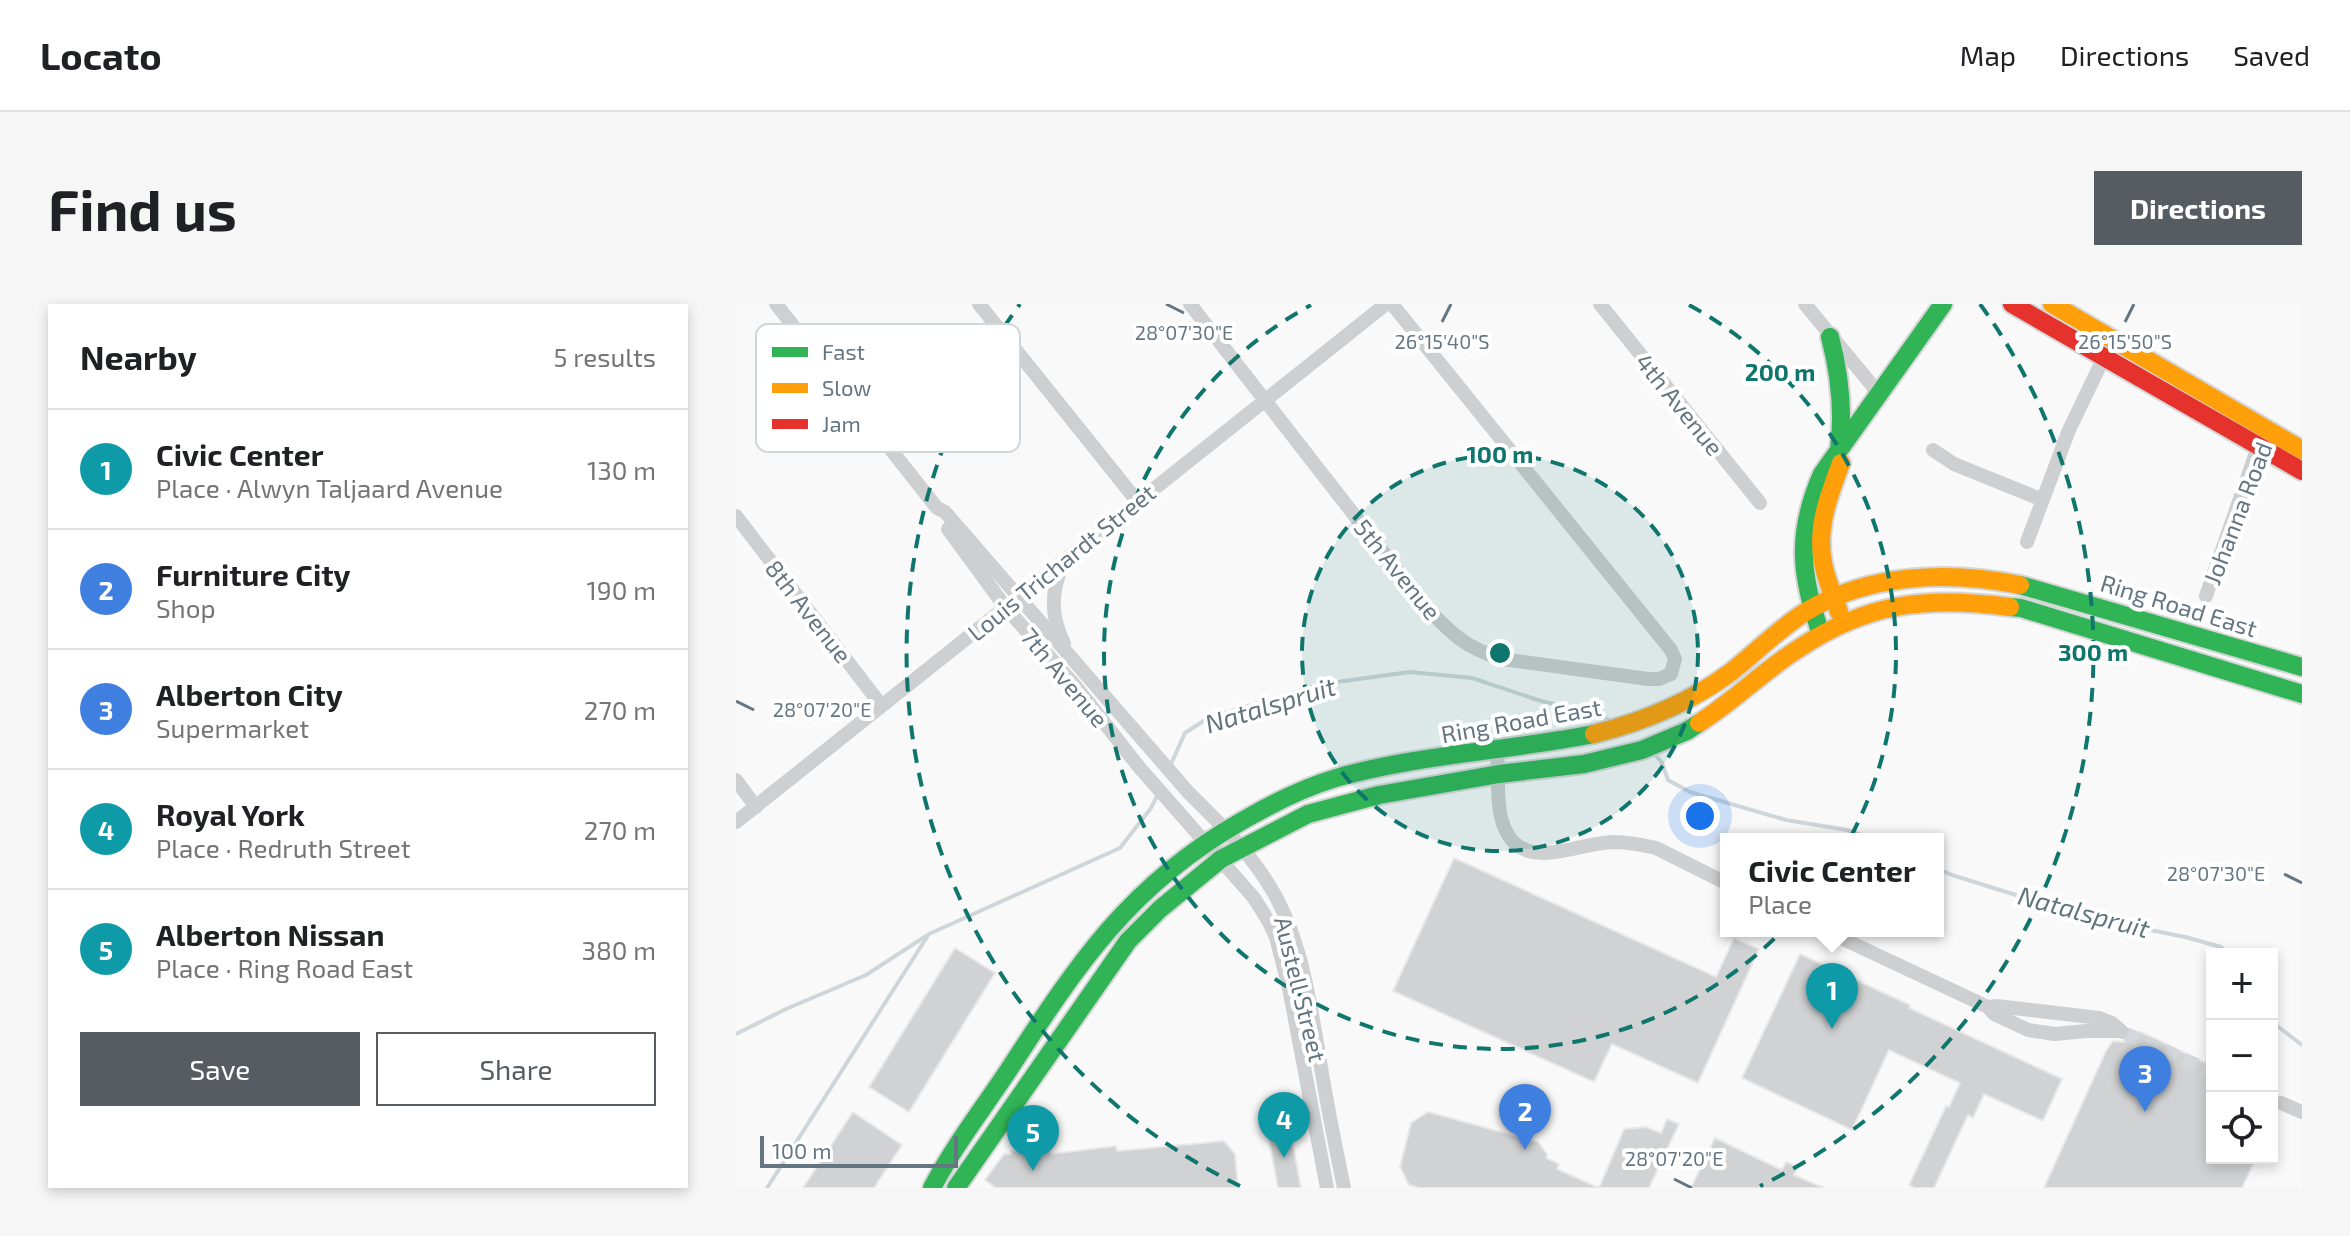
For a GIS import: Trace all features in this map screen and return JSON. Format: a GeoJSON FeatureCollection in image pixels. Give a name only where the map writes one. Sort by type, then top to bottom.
{"type":"FeatureCollection","features":[{"type":"Feature","properties":{"kind":"main road"},"geometry":{"type":"LineString","coordinates":[[1821,634],[1811,608],[1803,566],[1802,536],[1805,513],[1812,494],[1822,474],[1943,304]]}},
{"type":"Feature","properties":{"kind":"main road"},"geometry":{"type":"LineString","coordinates":[[2012,304],[2302,471]]}},
{"type":"Feature","properties":{"kind":"main road"},"geometry":{"type":"LineString","coordinates":[[2052,304],[2302,450]]}},
{"type":"Feature","properties":{"kind":"main road"},"geometry":{"type":"LineString","coordinates":[[1830,337],[1840,371],[1843,399],[1838,454]]}},
{"type":"Feature","properties":{"kind":"main road"},"geometry":{"type":"LineString","coordinates":[[1842,623],[1823,566],[1820,545],[1822,517],[1853,433]]}},
{"type":"Feature","properties":{"kind":"main road","name":"Ring Road East"},"geometry":{"type":"LineString","coordinates":[[933,1184],[1057,994],[1119,914],[1149,885],[1204,841],[1291,795],[1335,779],[1456,754],[1599,734],[1662,711],[1730,673],[1811,608],[1863,589],[1925,577],[1978,577],[2034,587],[2302,667]]}},
{"type":"Feature","properties":{"kind":"main road","name":"Ring Road East"},"geometry":{"type":"LineString","coordinates":[[956,1188],[1128,941],[1160,909],[1221,859],[1308,814],[1379,795],[1499,774],[1584,764],[1642,750],[1687,731],[1717,712],[1797,649],[1842,623],[1869,612],[1926,602],[1967,601],[2021,608],[2302,694]]}},
{"type":"Feature","properties":{"kind":"street","name":"7th Avenue"},"geometry":{"type":"LineString","coordinates":[[776,304],[792,324]]}},
{"type":"Feature","properties":{"kind":"street"},"geometry":{"type":"LineString","coordinates":[[979,304],[995,324]]}},
{"type":"Feature","properties":{"kind":"street","name":"5th Avenue"},"geometry":{"type":"LineString","coordinates":[[1190,304],[1425,606],[1451,634],[1465,644],[1502,659],[1659,679],[1671,674],[1675,659],[1671,650],[1389,304]]}},
{"type":"Feature","properties":{"kind":"street","name":"Louis Trichardt Street"},"geometry":{"type":"LineString","coordinates":[[736,822],[1389,304]]}},
{"type":"Feature","properties":{"kind":"street","name":"4th Avenue"},"geometry":{"type":"LineString","coordinates":[[1600,304],[1760,503]]}},
{"type":"Feature","properties":{"kind":"street"},"geometry":{"type":"LineString","coordinates":[[1805,304],[1880,395]]}},
{"type":"Feature","properties":{"kind":"street"},"geometry":{"type":"LineString","coordinates":[[2027,542],[2069,430],[2114,340]]}},
{"type":"Feature","properties":{"kind":"street"},"geometry":{"type":"LineString","coordinates":[[1020,355],[1137,501]]}},
{"type":"Feature","properties":{"kind":"street","name":"Johanna Road"},"geometry":{"type":"LineString","coordinates":[[2206,596],[2258,447],[2268,430]]}},
{"type":"Feature","properties":{"kind":"street"},"geometry":{"type":"LineString","coordinates":[[1933,450],[1954,464],[2043,500]]}},
{"type":"Feature","properties":{"kind":"street","name":"7th Avenue"},"geometry":{"type":"LineString","coordinates":[[893,452],[937,508],[945,512],[1188,792]]}},
{"type":"Feature","properties":{"kind":"street","name":"7th Avenue"},"geometry":{"type":"LineString","coordinates":[[937,508],[939,517],[1006,608],[1261,908],[1282,955],[1327,1188]]}},
{"type":"Feature","properties":{"kind":"street","name":"8th Avenue"},"geometry":{"type":"LineString","coordinates":[[736,516],[881,705]]}},
{"type":"Feature","properties":{"kind":"street"},"geometry":{"type":"LineString","coordinates":[[1065,560],[1055,584],[1053,608],[1069,654]]}},
{"type":"Feature","properties":{"kind":"street"},"geometry":{"type":"LineString","coordinates":[[1497,749],[1501,818],[1506,833],[1526,850],[1543,854],[1611,842],[1644,846],[1656,848],[1720,880]]}},
{"type":"Feature","properties":{"kind":"street"},"geometry":{"type":"LineString","coordinates":[[736,780],[756,807]]}},
{"type":"Feature","properties":{"kind":"street","name":"Austell Street"},"geometry":{"type":"LineString","coordinates":[[1188,792],[1242,847],[1273,890],[1287,921],[1312,1016],[1344,1188]]}},
{"type":"Feature","properties":{"kind":"street"},"geometry":{"type":"LineString","coordinates":[[1839,937],[1988,1007],[1994,1014],[2028,1030],[2055,1034],[2123,1032],[2099,1018],[1988,1007]]}},
{"type":"Feature","properties":{"kind":"street"},"geometry":{"type":"LineString","coordinates":[[2031,1011],[2055,1034]]}},
{"type":"Feature","properties":{"kind":"street"},"geometry":{"type":"LineString","coordinates":[[2281,1103],[2302,1112]]}},
{"type":"Feature","properties":{"kind":"building"},"geometry":{"type":"Polygon","coordinates":[[[1454,858],[1716,977],[1734,938],[1759,949],[1698,1083],[1612,1044],[1594,1082],[1393,991],[1454,858]]]}},
{"type":"Feature","properties":{"kind":"building"},"geometry":{"type":"Polygon","coordinates":[[[955,948],[995,973],[909,1112],[869,1087],[955,948]]]}},
{"type":"Feature","properties":{"kind":"building"},"geometry":{"type":"Polygon","coordinates":[[[1800,954],[2062,1079],[2043,1121],[1984,1094],[1973,1118],[1968,1115],[1934,1188],[1915,1188],[1909,1185],[1960,1083],[1889,1050],[1852,1130],[1742,1078],[1800,954]]]}},
{"type":"Feature","properties":{"kind":"building"},"geometry":{"type":"Polygon","coordinates":[[[2132,1031],[2143,1033],[2206,1063],[2206,1164],[2253,1164],[2242,1188],[2044,1188],[2106,1051],[2113,1041],[2129,1039],[2132,1031]]]}},
{"type":"Feature","properties":{"kind":"building"},"geometry":{"type":"Polygon","coordinates":[[[853,1112],[902,1145],[874,1188],[803,1188],[853,1112]]]}},
{"type":"Feature","properties":{"kind":"building"},"geometry":{"type":"Polygon","coordinates":[[[1428,1112],[1538,1142],[1547,1154],[1546,1158],[1559,1164],[1557,1169],[1599,1188],[1420,1188],[1409,1185],[1400,1167],[1411,1123],[1428,1112]]]}},
{"type":"Feature","properties":{"kind":"building"},"geometry":{"type":"Polygon","coordinates":[[[1667,1119],[1679,1124],[1649,1188],[1599,1188],[1624,1129],[1646,1127],[1661,1133],[1667,1119]]]}},
{"type":"Feature","properties":{"kind":"building"},"geometry":{"type":"Polygon","coordinates":[[[1289,1124],[1301,1188],[1278,1188],[1267,1129],[1289,1124]]]}},
{"type":"Feature","properties":{"kind":"building"},"geometry":{"type":"Polygon","coordinates":[[[1715,1138],[1782,1170],[1786,1162],[1798,1167],[1794,1175],[1824,1188],[1691,1188],[1715,1138]]]}},
{"type":"Feature","properties":{"kind":"building"},"geometry":{"type":"Polygon","coordinates":[[[1224,1141],[1235,1154],[1238,1188],[996,1188],[985,1180],[1004,1154],[1011,1154],[1011,1151],[1050,1147],[1051,1154],[1116,1146],[1117,1151],[1224,1141]]]}},
{"type":"Feature","properties":{"kind":"waterway","name":"Natalspruit"},"geometry":{"type":"LineString","coordinates":[[1171,764],[1185,733],[1208,718],[1322,684],[1410,672],[1472,678],[1541,701],[1599,714],[1609,720]]}},
{"type":"Feature","properties":{"kind":"waterway","name":"Natalspruit"},"geometry":{"type":"LineString","coordinates":[[1654,753],[1662,763],[1668,780],[1690,792],[1786,820],[1855,833]]}},
{"type":"Feature","properties":{"kind":"waterway","name":"Natalspruit"},"geometry":{"type":"LineString","coordinates":[[736,1034],[866,975],[929,934],[1120,848],[1158,794]]}},
{"type":"Feature","properties":{"kind":"waterway","name":"Natalspruit"},"geometry":{"type":"LineString","coordinates":[[1944,872],[2086,917],[2185,937],[2222,948]]}},
{"type":"Feature","properties":{"kind":"waterway"},"geometry":{"type":"LineString","coordinates":[[767,1188],[927,937]]}},
{"type":"Feature","properties":{"kind":"waterway","name":"Natalspruit"},"geometry":{"type":"LineString","coordinates":[[2278,1027],[2302,1045]]}},
{"type":"Feature","properties":{"kind":"tunnel"},"geometry":{"type":"LineString","coordinates":[[2126,1034],[2206,1069]]}},
{"type":"Feature","properties":{"kind":"traffic: fast"},"geometry":{"type":"LineString","coordinates":[[1821,634],[1809,592],[1804,554],[1808,516],[1814,495],[1822,474],[1943,304]]}},
{"type":"Feature","properties":{"kind":"traffic: fast"},"geometry":{"type":"LineString","coordinates":[[1830,337],[1840,393],[1839,450]]}},
{"type":"Feature","properties":{"kind":"traffic: fast"},"geometry":{"type":"LineString","coordinates":[[2020,585],[2302,667]]}},
{"type":"Feature","properties":{"kind":"traffic: fast"},"geometry":{"type":"LineString","coordinates":[[2010,607],[2302,694]]}},
{"type":"Feature","properties":{"kind":"traffic: fast"},"geometry":{"type":"LineString","coordinates":[[956,1188],[1128,941],[1160,909],[1221,859],[1308,814],[1379,795],[1499,774],[1584,764],[1642,750],[1699,723]]}},
{"type":"Feature","properties":{"kind":"traffic: fast"},"geometry":{"type":"LineString","coordinates":[[932,1188],[1058,996],[1108,930],[1167,872],[1202,846],[1276,803],[1336,778],[1400,763],[1594,734]]}},
{"type":"Feature","properties":{"kind":"traffic: slow"},"geometry":{"type":"LineString","coordinates":[[2052,304],[2302,450]]}},
{"type":"Feature","properties":{"kind":"traffic: slow"},"geometry":{"type":"LineString","coordinates":[[1839,612],[1824,569],[1821,537],[1828,499],[1841,463]]}},
{"type":"Feature","properties":{"kind":"traffic: slow"},"geometry":{"type":"LineString","coordinates":[[1594,734],[1648,717],[1699,693],[1731,672],[1797,618],[1831,598],[1884,582],[1911,578],[1966,578],[2020,585]]}},
{"type":"Feature","properties":{"kind":"traffic: slow"},"geometry":{"type":"LineString","coordinates":[[1699,723],[1785,658],[1849,621],[1874,612],[1925,603],[2010,607]]}},
{"type":"Feature","properties":{"kind":"traffic: jam"},"geometry":{"type":"LineString","coordinates":[[2012,304],[2302,471]]}},
{"type":"Feature","properties":{"kind":"place","name":"Civic Center"},"geometry":{"type":"Point","coordinates":[1832,1029]}},
{"type":"Feature","properties":{"kind":"place","name":"Alberton City"},"geometry":{"type":"Point","coordinates":[2145,1112]}},
{"type":"Feature","properties":{"kind":"place","name":"Furniture City"},"geometry":{"type":"Point","coordinates":[1525,1150]}},
{"type":"Feature","properties":{"kind":"place","name":"Royal York"},"geometry":{"type":"Point","coordinates":[1284,1158]}},
{"type":"Feature","properties":{"kind":"place","name":"Alberton Nissan"},"geometry":{"type":"Point","coordinates":[1033,1171]}}]}
